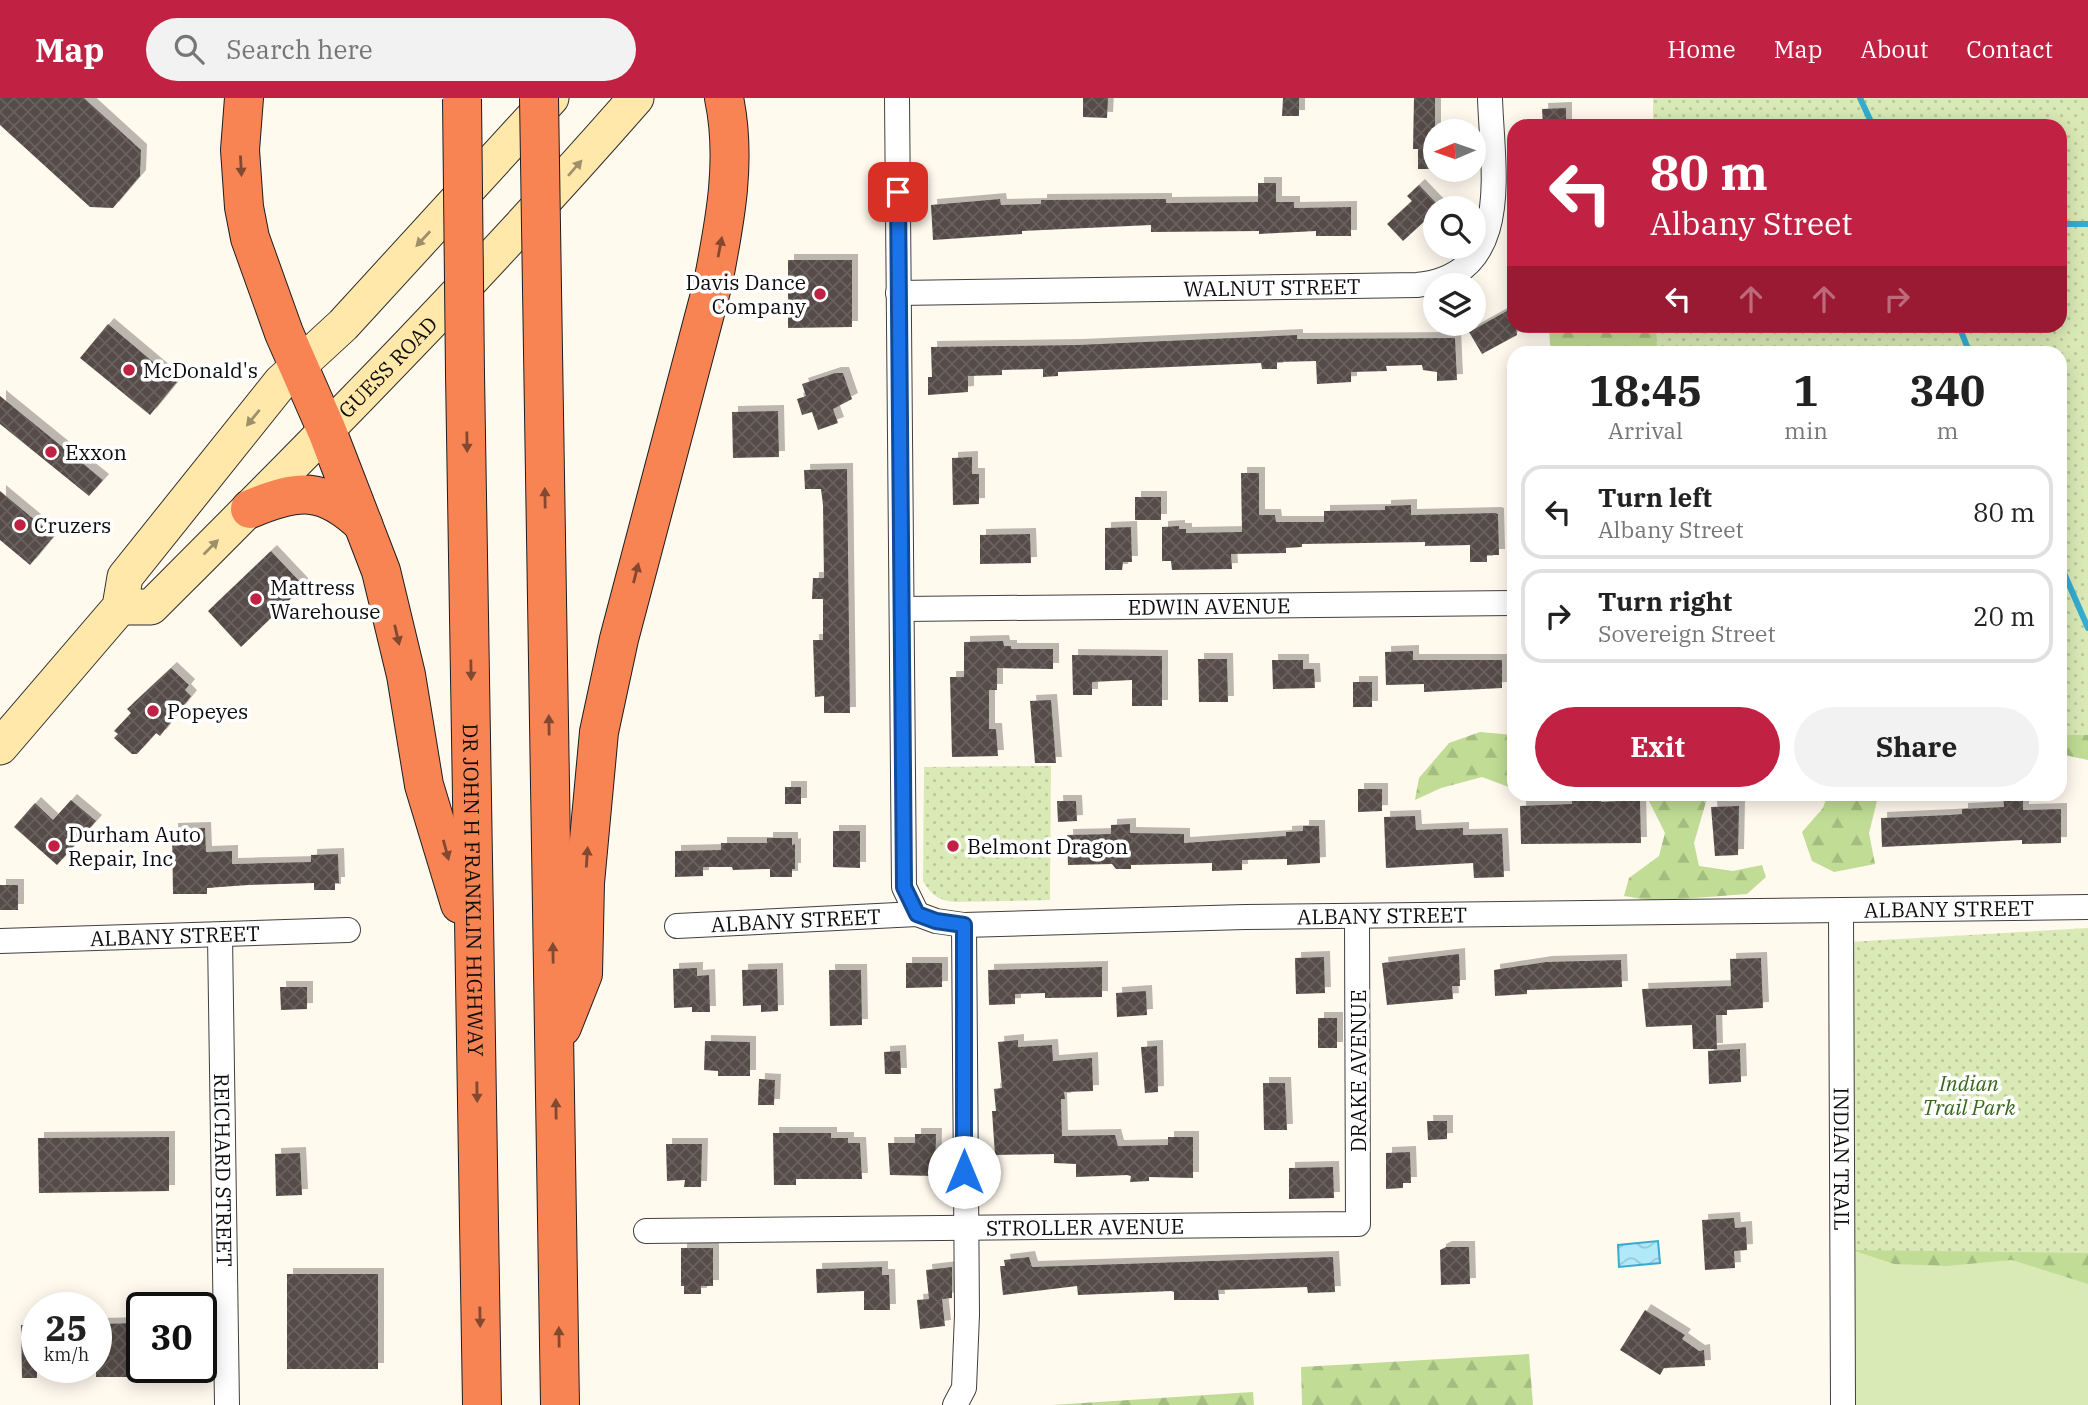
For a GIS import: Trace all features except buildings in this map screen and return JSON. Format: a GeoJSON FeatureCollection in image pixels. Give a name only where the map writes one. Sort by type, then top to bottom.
{"type":"FeatureCollection","features":[{"type":"Feature","properties":{"kind":"highway"},"geometry":{"type":"LineString","coordinates":[[244,98],[240,150],[244,207],[258,263],[381,571],[406,676],[424,785],[442,837],[476,975]]}},
{"type":"Feature","properties":{"kind":"highway","name":"DR JOHN H FRANKLIN HIGHWAY"},"geometry":{"type":"LineString","coordinates":[[462,98],[482,1405]]}},
{"type":"Feature","properties":{"kind":"highway"},"geometry":{"type":"LineString","coordinates":[[539,98],[560,1405]]}},
{"type":"Feature","properties":{"kind":"highway"},"geometry":{"type":"LineString","coordinates":[[555,1046],[583,974],[585,883],[599,732],[619,639],[710,294],[723,232],[730,154],[724,98]]}},
{"type":"Feature","properties":{"kind":"highway"},"geometry":{"type":"LineString","coordinates":[[250,509],[287,496],[314,494],[332,499],[363,524]]}},
{"type":"Feature","properties":{"kind":"main road"},"geometry":{"type":"LineString","coordinates":[[0,747],[120,607],[125,576],[281,382],[343,325],[551,98]]}},
{"type":"Feature","properties":{"kind":"main road","name":"GUESS ROAD"},"geometry":{"type":"LineString","coordinates":[[120,607],[151,607],[327,432],[530,220],[636,98]]}},
{"type":"Feature","properties":{"kind":"street"},"geometry":{"type":"LineString","coordinates":[[897,98],[904,887],[917,914]]}},
{"type":"Feature","properties":{"kind":"street","name":"WALNUT STREET"},"geometry":{"type":"LineString","coordinates":[[898,293],[1416,285],[1442,280],[1470,263],[1481,251],[1488,235],[1492,184],[1490,98]]}},
{"type":"Feature","properties":{"kind":"street","name":"EDWIN AVENUE"},"geometry":{"type":"LineString","coordinates":[[903,609],[1507,603]]}},
{"type":"Feature","properties":{"kind":"street","name":"ALBANY STREET"},"geometry":{"type":"LineString","coordinates":[[677,926],[917,914],[936,921],[964,925],[2088,908]]}},
{"type":"Feature","properties":{"kind":"street","name":"INDIAN TRAIL"},"geometry":{"type":"LineString","coordinates":[[1841,912],[1843,1405]]}},
{"type":"Feature","properties":{"kind":"street","name":"DRAKE AVENUE"},"geometry":{"type":"LineString","coordinates":[[1357,918],[1358,1224]]}},
{"type":"Feature","properties":{"kind":"street"},"geometry":{"type":"LineString","coordinates":[[955,1405],[964,1388],[967,1315],[964,1227],[964,925]]}},
{"type":"Feature","properties":{"kind":"street","name":"ALBANY STREET"},"geometry":{"type":"LineString","coordinates":[[0,941],[348,930]]}},
{"type":"Feature","properties":{"kind":"street","name":"REICHARD STREET"},"geometry":{"type":"LineString","coordinates":[[220,936],[227,1405]]}},
{"type":"Feature","properties":{"kind":"street","name":"STROLLER AVENUE"},"geometry":{"type":"LineString","coordinates":[[646,1231],[1358,1224]]}},
{"type":"Feature","properties":{"kind":"green space"},"geometry":{"type":"Polygon","coordinates":[[[1653,98],[2088,98],[2088,735],[2067,735],[2067,346],[1657,346],[1656,333],[2067,333],[2067,119],[1653,119],[1653,98]]]}},
{"type":"Feature","properties":{"kind":"green space"},"geometry":{"type":"Polygon","coordinates":[[[1549,333],[1929,333],[1934,346],[1551,346],[1549,333]]]}},
{"type":"Feature","properties":{"kind":"green space"},"geometry":{"type":"Polygon","coordinates":[[[2067,634],[2088,680],[2088,760],[2067,756],[2067,634]]]}},
{"type":"Feature","properties":{"kind":"green space"},"geometry":{"type":"Polygon","coordinates":[[[1480,732],[1507,734],[1507,786],[1482,777],[1441,788],[1415,800],[1419,778],[1449,743],[1480,732]]]}},
{"type":"Feature","properties":{"kind":"green space"},"geometry":{"type":"Polygon","coordinates":[[[1051,766],[1050,900],[957,902],[941,899],[933,894],[923,881],[924,767],[1051,766]]]}},
{"type":"Feature","properties":{"kind":"green space"},"geometry":{"type":"Polygon","coordinates":[[[1649,801],[1706,801],[1694,843],[1699,866],[1733,871],[1762,865],[1766,877],[1747,894],[1654,901],[1624,896],[1629,878],[1659,856],[1665,833],[1649,801]]]}},
{"type":"Feature","properties":{"kind":"green space"},"geometry":{"type":"Polygon","coordinates":[[[1826,801],[1877,801],[1869,833],[1875,864],[1834,872],[1812,861],[1802,832],[1823,808],[1826,801]]]}},
{"type":"Feature","properties":{"kind":"green space","name":"Indian Trail Park"},"geometry":{"type":"Polygon","coordinates":[[[2088,928],[2088,1253],[1852,1250],[1848,942],[2088,928]]]}},
{"type":"Feature","properties":{"kind":"green space"},"geometry":{"type":"Polygon","coordinates":[[[2088,1194],[2088,1284],[2012,1260],[1946,1266],[1894,1264],[1852,1250],[2088,1194]]]}},
{"type":"Feature","properties":{"kind":"green space"},"geometry":{"type":"Polygon","coordinates":[[[1852,1250],[2088,1253],[2088,1405],[1854,1405],[1852,1250]]]}},
{"type":"Feature","properties":{"kind":"green space"},"geometry":{"type":"Polygon","coordinates":[[[1529,1354],[1533,1405],[1302,1405],[1301,1367],[1529,1354]]]}},
{"type":"Feature","properties":{"kind":"green space"},"geometry":{"type":"Polygon","coordinates":[[[1253,1392],[1254,1405],[1052,1405],[1253,1392]]]}},
{"type":"Feature","properties":{"kind":"water"},"geometry":{"type":"Polygon","coordinates":[[[1658,1241],[1660,1263],[1619,1267],[1618,1245],[1658,1241]]]}},
{"type":"Feature","properties":{"kind":"waterway"},"geometry":{"type":"LineString","coordinates":[[1860,98],[1870,119]]}},
{"type":"Feature","properties":{"kind":"waterway"},"geometry":{"type":"LineString","coordinates":[[2067,224],[2088,224]]}},
{"type":"Feature","properties":{"kind":"waterway"},"geometry":{"type":"LineString","coordinates":[[1962,333],[1967,346]]}},
{"type":"Feature","properties":{"kind":"waterway"},"geometry":{"type":"LineString","coordinates":[[2067,580],[2088,628]]}},
{"type":"Feature","properties":{"kind":"place","name":"Davis Dance Company"},"geometry":{"type":"Point","coordinates":[820,294]}},
{"type":"Feature","properties":{"kind":"place","name":"McDonald's"},"geometry":{"type":"Point","coordinates":[129,370]}},
{"type":"Feature","properties":{"kind":"place","name":"Exxon"},"geometry":{"type":"Point","coordinates":[51,452]}},
{"type":"Feature","properties":{"kind":"place","name":"Cruzers"},"geometry":{"type":"Point","coordinates":[20,525]}},
{"type":"Feature","properties":{"kind":"place","name":"Mattress Warehouse"},"geometry":{"type":"Point","coordinates":[256,599]}},
{"type":"Feature","properties":{"kind":"place","name":"Popeyes"},"geometry":{"type":"Point","coordinates":[153,711]}},
{"type":"Feature","properties":{"kind":"place","name":"Durham Auto Repair, Inc"},"geometry":{"type":"Point","coordinates":[54,846]}},
{"type":"Feature","properties":{"kind":"place","name":"Belmont Dragon"},"geometry":{"type":"Point","coordinates":[953,846]}},
{"type":"Feature","properties":{"kind":"route"},"geometry":{"type":"LineString","coordinates":[[898,192],[904,887],[917,914],[936,921],[964,925],[964,1172]]}}]}
